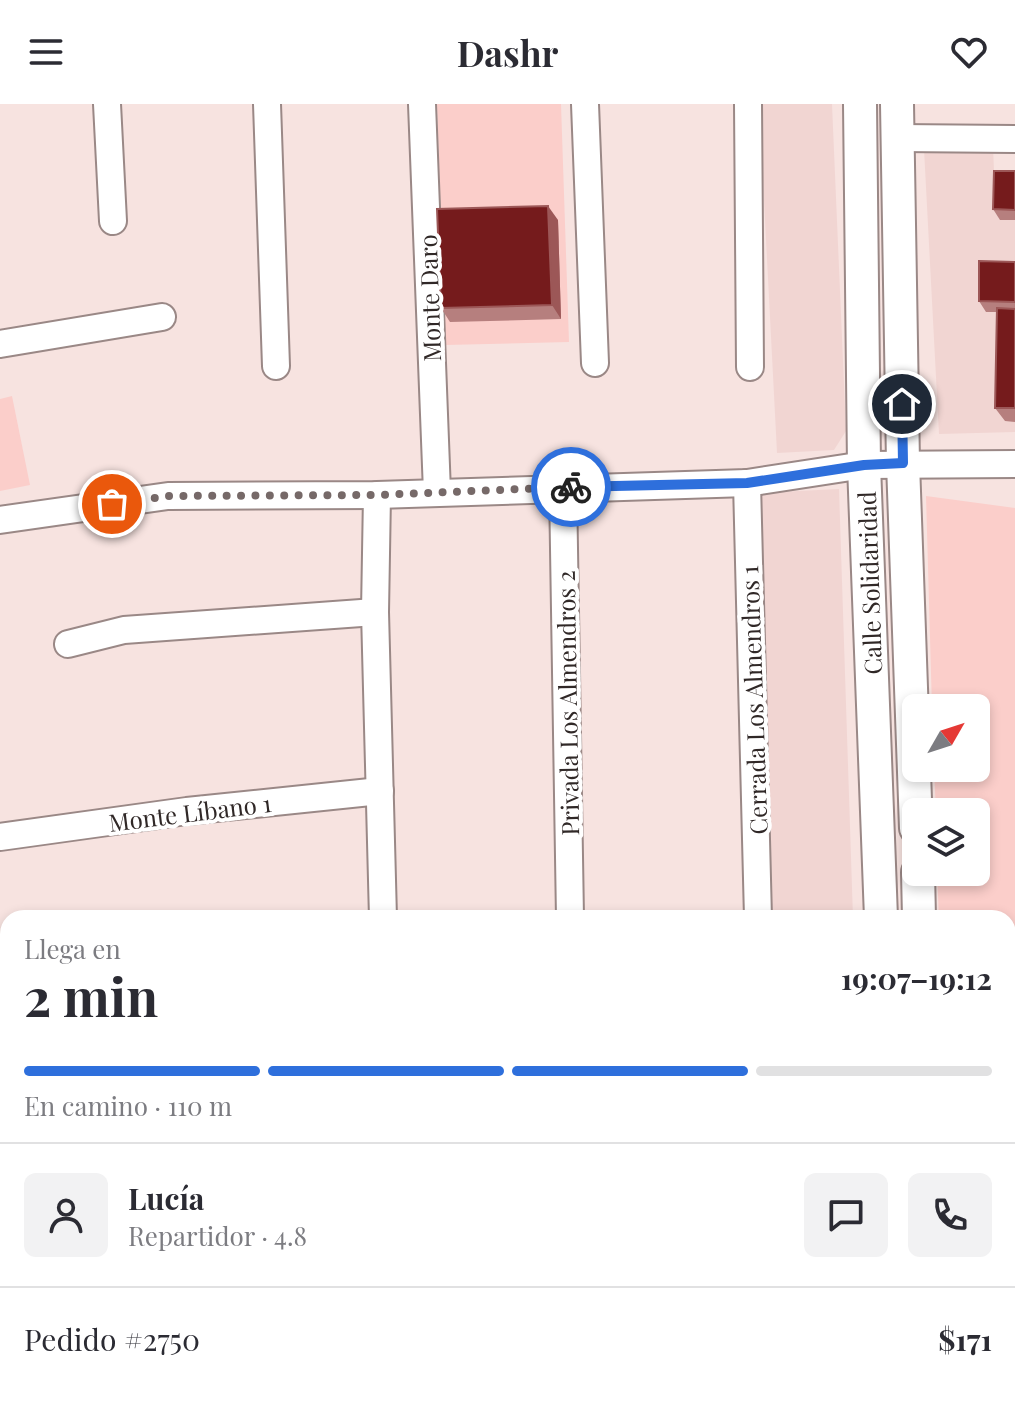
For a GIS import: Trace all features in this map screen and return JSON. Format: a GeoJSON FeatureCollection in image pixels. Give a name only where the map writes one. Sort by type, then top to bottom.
{"type":"FeatureCollection","features":[{"type":"Feature","properties":{"kind":"main road","name":"Calle Solidaridad"},"geometry":{"type":"LineString","coordinates":[[860,104],[864,465],[881,910]]}},
{"type":"Feature","properties":{"kind":"main road","name":"Calle Solidaridad"},"geometry":{"type":"LineString","coordinates":[[897,104],[903,463],[915,798]]}},
{"type":"Feature","properties":{"kind":"main road"},"geometry":{"type":"LineString","coordinates":[[918,886],[919,910]]}},
{"type":"Feature","properties":{"kind":"street"},"geometry":{"type":"LineString","coordinates":[[107,104],[113,221]]}},
{"type":"Feature","properties":{"kind":"street"},"geometry":{"type":"LineString","coordinates":[[267,104],[276,366]]}},
{"type":"Feature","properties":{"kind":"street","name":"Monte Daro"},"geometry":{"type":"LineString","coordinates":[[422,104],[437,492]]}},
{"type":"Feature","properties":{"kind":"street"},"geometry":{"type":"LineString","coordinates":[[585,104],[595,363]]}},
{"type":"Feature","properties":{"kind":"street"},"geometry":{"type":"LineString","coordinates":[[748,104],[750,367]]}},
{"type":"Feature","properties":{"kind":"street"},"geometry":{"type":"LineString","coordinates":[[898,138],[1015,139]]}},
{"type":"Feature","properties":{"kind":"street"},"geometry":{"type":"LineString","coordinates":[[0,344],[162,317]]}},
{"type":"Feature","properties":{"kind":"street"},"geometry":{"type":"LineString","coordinates":[[0,520],[168,496],[377,495],[747,483],[864,465],[1015,464]]}},
{"type":"Feature","properties":{"kind":"street","name":"Cerrada Los Almendros 1"},"geometry":{"type":"LineString","coordinates":[[747,483],[758,910]]}},
{"type":"Feature","properties":{"kind":"street","name":"Privada Los Almendros 2"},"geometry":{"type":"LineString","coordinates":[[563,487],[570,910]]}},
{"type":"Feature","properties":{"kind":"street"},"geometry":{"type":"LineString","coordinates":[[377,495],[375,612],[383,910]]}},
{"type":"Feature","properties":{"kind":"street"},"geometry":{"type":"LineString","coordinates":[[68,644],[124,630],[375,612]]}},
{"type":"Feature","properties":{"kind":"street","name":"Monte Líbano 1"},"geometry":{"type":"LineString","coordinates":[[0,837],[187,811],[380,791]]}},
{"type":"Feature","properties":{"kind":"shaded area"},"geometry":{"type":"Polygon","coordinates":[[[437,104],[561,104],[569,342],[445,345],[437,104]]]}},
{"type":"Feature","properties":{"kind":"shaded area"},"geometry":{"type":"Polygon","coordinates":[[[759,104],[832,104],[846,431],[834,450],[777,453],[759,104]]]}},
{"type":"Feature","properties":{"kind":"shaded area"},"geometry":{"type":"Polygon","coordinates":[[[993,147],[994,171],[1015,171],[1015,432],[939,434],[924,149],[993,147]]]}},
{"type":"Feature","properties":{"kind":"shaded area"},"geometry":{"type":"Polygon","coordinates":[[[12,396],[30,485],[0,491],[0,399],[12,396]]]}},
{"type":"Feature","properties":{"kind":"shaded area"},"geometry":{"type":"Polygon","coordinates":[[[839,489],[853,910],[769,910],[755,493],[839,489]]]}},
{"type":"Feature","properties":{"kind":"shaded area"},"geometry":{"type":"Polygon","coordinates":[[[926,496],[1015,508],[1015,910],[939,910],[938,886],[990,886],[990,798],[935,798],[935,782],[990,782],[990,694],[932,694],[926,496]]]}},
{"type":"Feature","properties":{"kind":"building"},"geometry":{"type":"Polygon","coordinates":[[[994,171],[1015,171],[1015,210],[993,209],[994,171]]]}},
{"type":"Feature","properties":{"kind":"building"},"geometry":{"type":"Polygon","coordinates":[[[548,206],[552,305],[441,308],[437,209],[548,206]]]}},
{"type":"Feature","properties":{"kind":"building"},"geometry":{"type":"Polygon","coordinates":[[[979,261],[1015,262],[1015,302],[979,301],[979,261]]]}},
{"type":"Feature","properties":{"kind":"building"},"geometry":{"type":"Polygon","coordinates":[[[997,308],[1015,309],[1015,408],[995,408],[997,308]]]}},
{"type":"Feature","properties":{"kind":"way so far"},"geometry":{"type":"LineString","coordinates":[[112,504],[168,496],[377,495],[571,487]]}},
{"type":"Feature","properties":{"kind":"route"},"geometry":{"type":"LineString","coordinates":[[571,487],[747,483],[864,465],[903,463],[902,404]]}}]}
